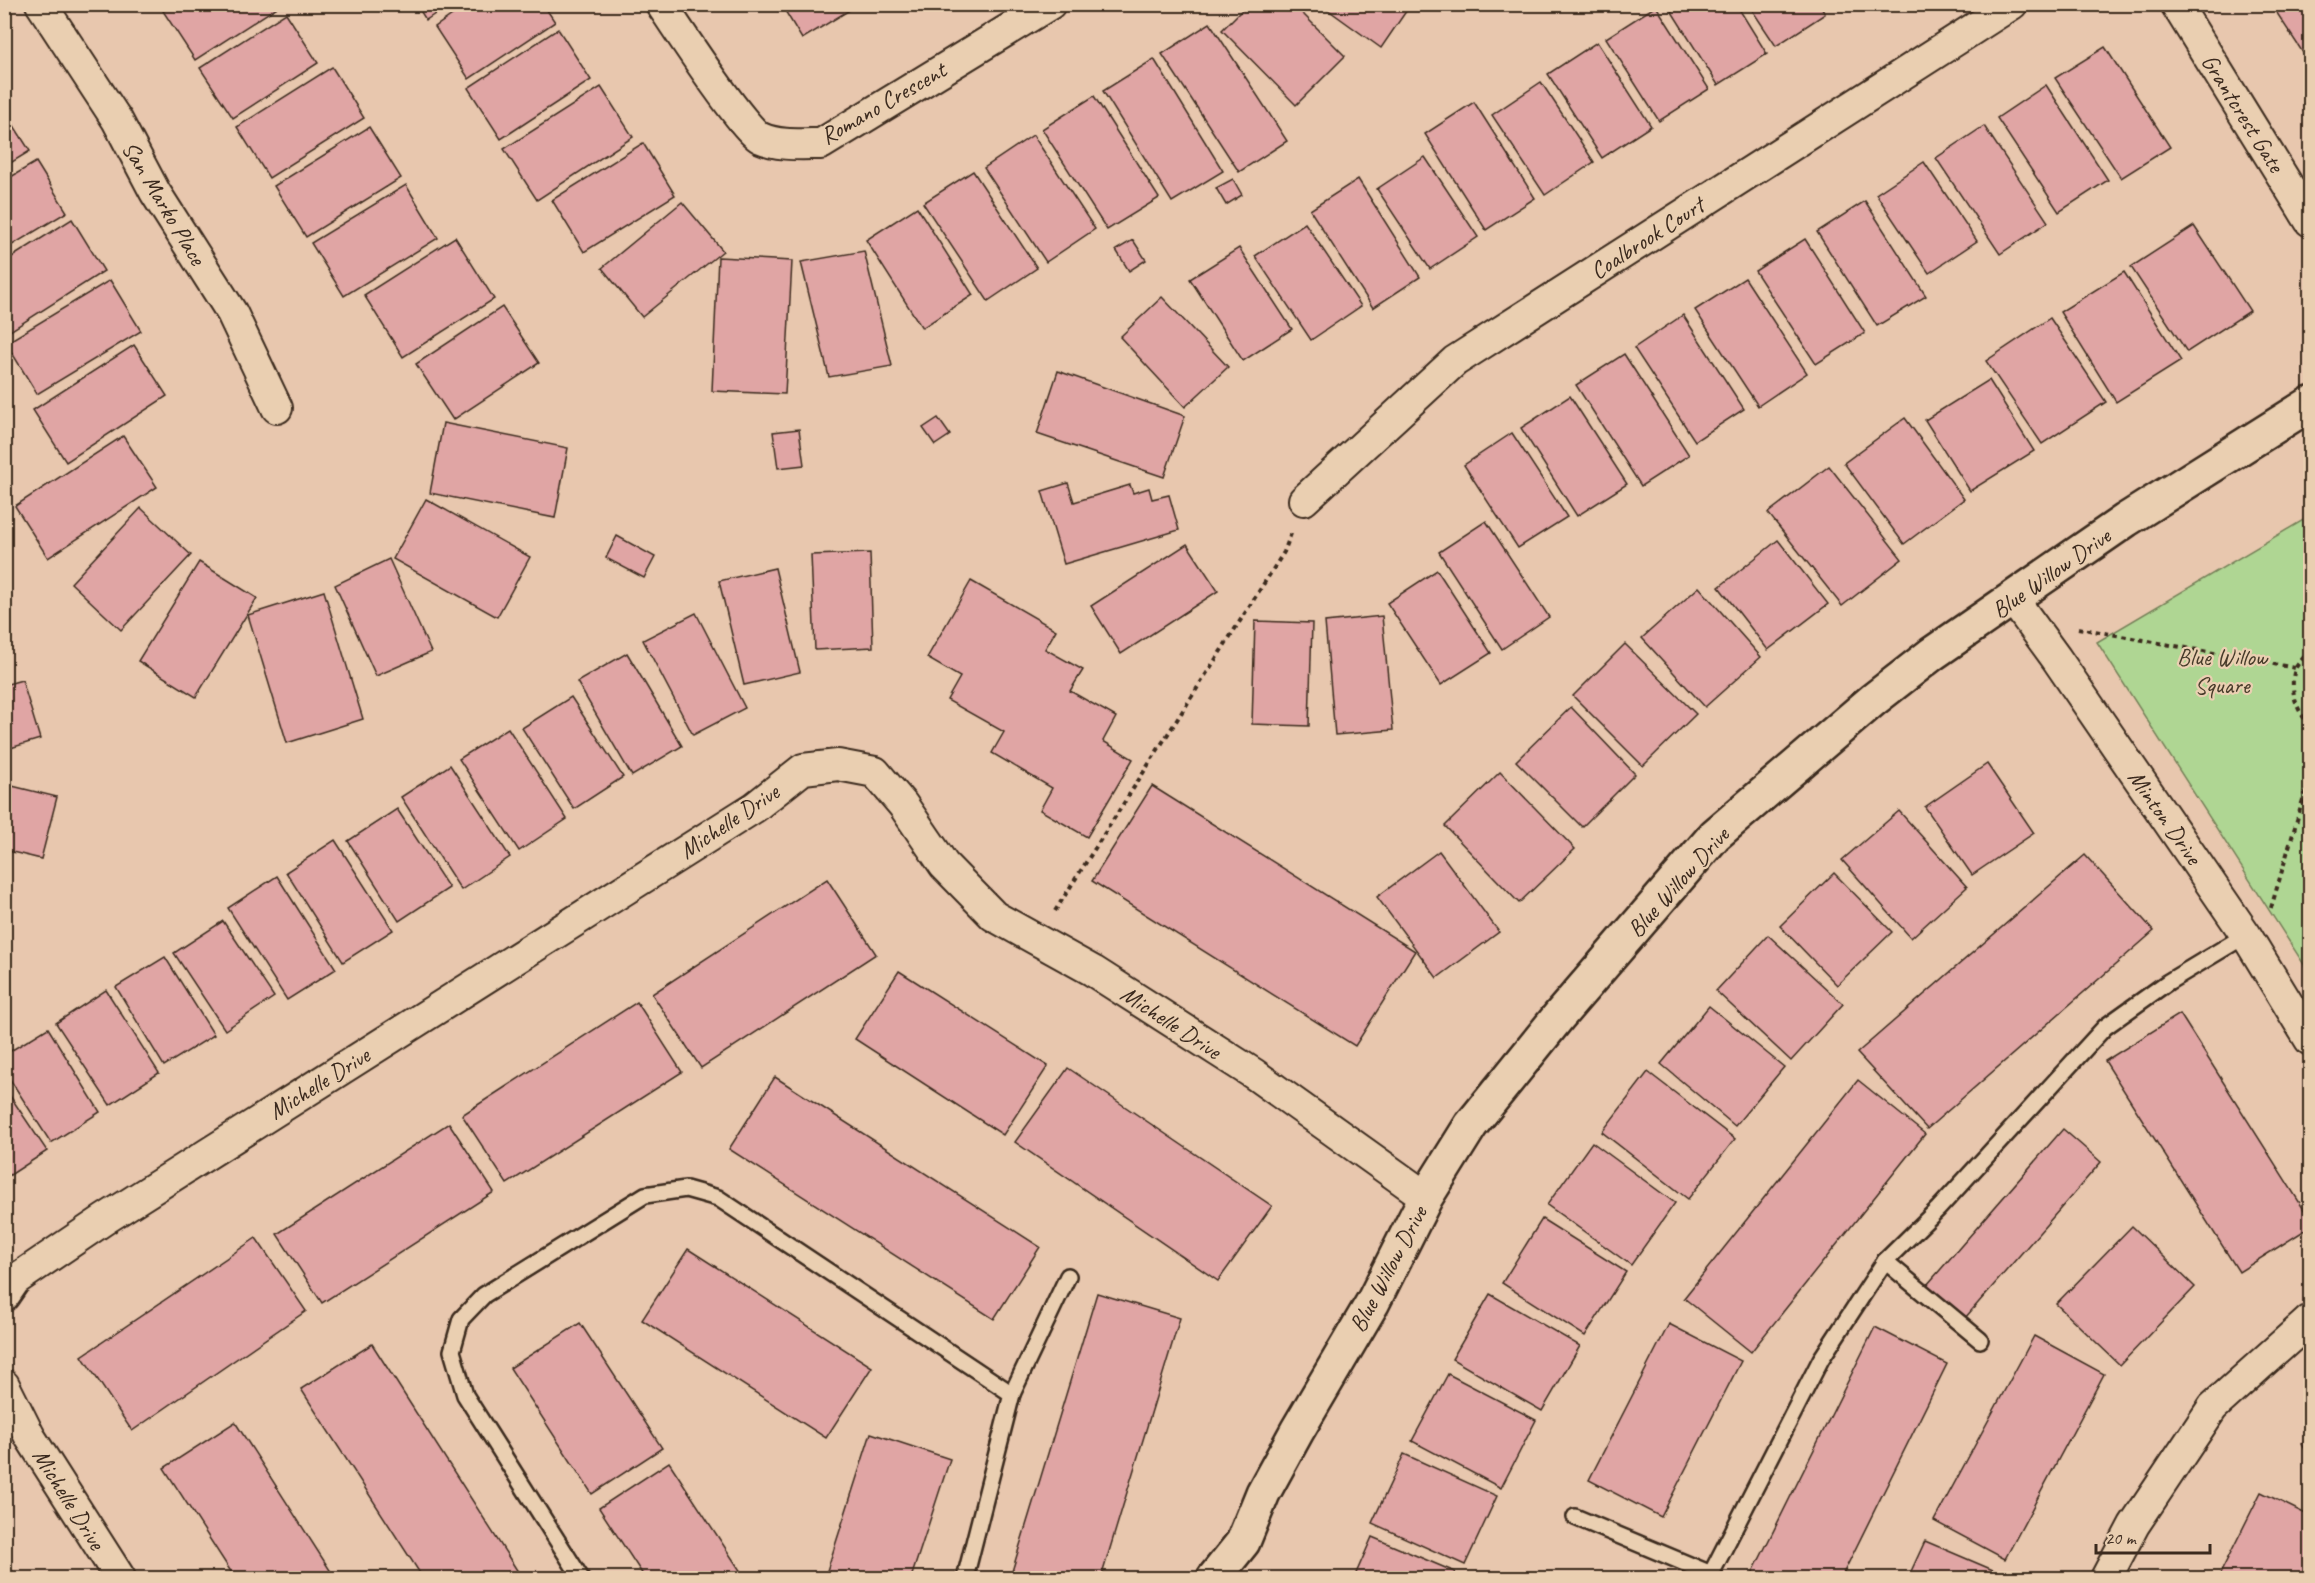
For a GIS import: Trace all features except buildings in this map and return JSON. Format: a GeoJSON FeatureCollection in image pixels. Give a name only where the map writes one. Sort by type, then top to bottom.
{"type":"FeatureCollection","features":[{"type":"Feature","properties":{"kind":"street","name":"San Marko Place"},"geometry":{"type":"LineString","coordinates":[[41,4],[117,120],[155,192],[232,313],[277,408]]}},
{"type":"Feature","properties":{"kind":"street","name":"Romano Crescent"},"geometry":{"type":"LineString","coordinates":[[661,4],[742,119],[759,138],[821,144],[1050,4]]}},
{"type":"Feature","properties":{"kind":"street","name":"Coalbrook Court"},"geometry":{"type":"LineString","coordinates":[[1304,500],[1455,361],[2012,4]]}},
{"type":"Feature","properties":{"kind":"street","name":"Grantcrest Gate"},"geometry":{"type":"LineString","coordinates":[[2176,4],[2310,221]]}},
{"type":"Feature","properties":{"kind":"street","name":"Blue Willow Drive"},"geometry":{"type":"LineString","coordinates":[[1214,1578],[1243,1542],[1263,1493],[1373,1302],[1426,1197],[1471,1125],[1559,1016],[1715,835],[1873,700],[1932,654],[2021,609],[2126,520],[2310,404]]}},
{"type":"Feature","properties":{"kind":"street","name":"Minton Drive"},"geometry":{"type":"LineString","coordinates":[[2021,609],[2251,945],[2310,1040]]}},
{"type":"Feature","properties":{"kind":"street","name":"Michelle Drive"},"geometry":{"type":"LineString","coordinates":[[4,1296],[15,1280],[105,1219],[754,807],[803,769],[838,765],[875,772],[903,805],[944,865],[994,916],[1093,971],[1254,1074],[1426,1197]]}},
{"type":"Feature","properties":{"kind":"street"},"geometry":{"type":"LineString","coordinates":[[2106,1578],[2134,1525],[2213,1407],[2310,1320]]}},
{"type":"Feature","properties":{"kind":"street","name":"Michelle Drive"},"geometry":{"type":"LineString","coordinates":[[4,1386],[30,1437],[120,1578]]}},
{"type":"Feature","properties":{"kind":"street","name":"Blue Willow Drive"},"geometry":{"type":"LineString","coordinates":[[1241,1578],[1243,1542]]}},
{"type":"Feature","properties":{"kind":"lane"},"geometry":{"type":"LineString","coordinates":[[1575,1517],[1711,1574],[1821,1359],[1885,1261],[1938,1209],[2105,1027],[2169,982],[2251,945]]}},
{"type":"Feature","properties":{"kind":"lane"},"geometry":{"type":"LineString","coordinates":[[581,1578],[465,1395],[452,1351],[461,1319],[484,1295],[645,1195],[686,1190],[718,1198],[1012,1394]]}},
{"type":"Feature","properties":{"kind":"lane"},"geometry":{"type":"LineString","coordinates":[[1885,1261],[1980,1340]]}},
{"type":"Feature","properties":{"kind":"lane"},"geometry":{"type":"LineString","coordinates":[[965,1578],[1012,1394],[1068,1276]]}},
{"type":"Feature","properties":{"kind":"path"},"geometry":{"type":"LineString","coordinates":[[1036,939],[1284,552],[1304,500]]}},
{"type":"Feature","properties":{"kind":"path"},"geometry":{"type":"LineString","coordinates":[[2021,609],[2295,668]]}},
{"type":"Feature","properties":{"kind":"path"},"geometry":{"type":"LineString","coordinates":[[2310,650],[2295,668],[2293,687],[2296,706],[2310,724]]}},
{"type":"Feature","properties":{"kind":"path"},"geometry":{"type":"LineString","coordinates":[[2251,945],[2310,776]]}},
{"type":"Feature","properties":{"kind":"green space","name":"Blue Willow Square"},"geometry":{"type":"Polygon","coordinates":[[[2310,516],[2310,974],[2097,642],[2310,516]]]}}]}
